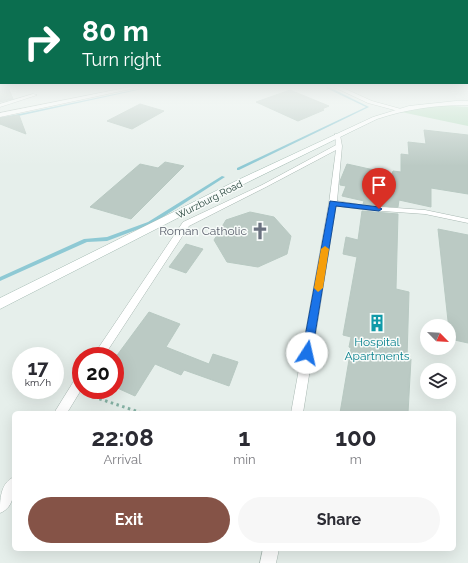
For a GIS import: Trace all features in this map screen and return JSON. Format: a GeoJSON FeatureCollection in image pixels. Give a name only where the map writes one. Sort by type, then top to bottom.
{"type":"FeatureCollection","features":[{"type":"Feature","properties":{"kind":"main road","name":"Wurzburg Road"},"geometry":{"type":"LineString","coordinates":[[0,304],[337,135],[388,113]]}},
{"type":"Feature","properties":{"kind":"lane"},"geometry":{"type":"LineString","coordinates":[[297,411],[333,203],[339,146],[337,135]]}},
{"type":"Feature","properties":{"kind":"lane"},"geometry":{"type":"LineString","coordinates":[[104,347],[186,224],[194,218],[264,186],[339,146]]}},
{"type":"Feature","properties":{"kind":"lane"},"geometry":{"type":"LineString","coordinates":[[333,203],[368,208],[425,212],[468,221]]}},
{"type":"Feature","properties":{"kind":"lane"},"geometry":{"type":"LineString","coordinates":[[61,411],[72,394]]}},
{"type":"Feature","properties":{"kind":"lane"},"geometry":{"type":"LineString","coordinates":[[0,506],[12,487]]}},
{"type":"Feature","properties":{"kind":"lane"},"geometry":{"type":"LineString","coordinates":[[268,563],[271,551]]}},
{"type":"Feature","properties":{"kind":"path"},"geometry":{"type":"LineString","coordinates":[[99,399],[136,411]]}},
{"type":"Feature","properties":{"kind":"green space"},"geometry":{"type":"Polygon","coordinates":[[[407,113],[468,113],[468,126],[407,113]]]}},
{"type":"Feature","properties":{"kind":"building"},"geometry":{"type":"Polygon","coordinates":[[[122,113],[160,113],[132,129],[107,121],[122,113]]]}},
{"type":"Feature","properties":{"kind":"building"},"geometry":{"type":"Polygon","coordinates":[[[281,113],[316,113],[298,121],[281,113]]]}},
{"type":"Feature","properties":{"kind":"building"},"geometry":{"type":"Polygon","coordinates":[[[19,115],[26,134],[0,124],[0,118],[19,115]]]}},
{"type":"Feature","properties":{"kind":"building"},"geometry":{"type":"Polygon","coordinates":[[[424,130],[468,135],[468,194],[431,188],[431,207],[399,200],[398,207],[368,205],[363,204],[364,201],[342,196],[346,186],[340,185],[340,181],[347,164],[392,174],[393,171],[401,172],[401,154],[409,155],[408,142],[426,144],[424,130]]]}},
{"type":"Feature","properties":{"kind":"building"},"geometry":{"type":"Polygon","coordinates":[[[165,162],[184,166],[131,219],[90,207],[140,164],[158,168],[165,162]]]}},
{"type":"Feature","properties":{"kind":"building"},"geometry":{"type":"Polygon","coordinates":[[[362,211],[398,214],[396,289],[409,292],[407,358],[411,359],[408,411],[340,411],[351,348],[349,347],[351,337],[343,335],[357,257],[343,254],[346,237],[358,240],[362,211]]]}},
{"type":"Feature","properties":{"kind":"building"},"geometry":{"type":"Polygon","coordinates":[[[250,212],[274,217],[291,236],[287,254],[258,267],[227,262],[214,240],[226,220],[250,212]]]}},
{"type":"Feature","properties":{"kind":"building"},"geometry":{"type":"Polygon","coordinates":[[[438,229],[468,235],[468,343],[456,340],[456,319],[448,319],[438,229]]]}},
{"type":"Feature","properties":{"kind":"building"},"geometry":{"type":"Polygon","coordinates":[[[186,244],[203,249],[186,273],[169,267],[186,244]]]}},
{"type":"Feature","properties":{"kind":"building"},"geometry":{"type":"Polygon","coordinates":[[[149,312],[180,324],[166,347],[209,364],[213,354],[238,362],[229,386],[184,370],[181,375],[155,364],[135,396],[124,391],[123,347],[149,312]]]}},
{"type":"Feature","properties":{"kind":"waterway"},"geometry":{"type":"LineString","coordinates":[[0,119],[27,113]]}},
{"type":"Feature","properties":{"kind":"waterway"},"geometry":{"type":"LineString","coordinates":[[238,169],[355,113]]}},
{"type":"Feature","properties":{"kind":"waterway"},"geometry":{"type":"LineString","coordinates":[[0,279],[86,240],[107,239],[150,223],[223,177]]}},
{"type":"Feature","properties":{"kind":"slow traffic"},"geometry":{"type":"LineString","coordinates":[[318,288],[325,249]]}},
{"type":"Feature","properties":{"kind":"place","name":"Roman Catholic"},"geometry":{"type":"Point","coordinates":[260,231]}},
{"type":"Feature","properties":{"kind":"place","name":"Hospital Apartments"},"geometry":{"type":"Point","coordinates":[377,323]}},
{"type":"Feature","properties":{"kind":"route"},"geometry":{"type":"LineString","coordinates":[[307,353],[333,203],[379,209]]}}]}
